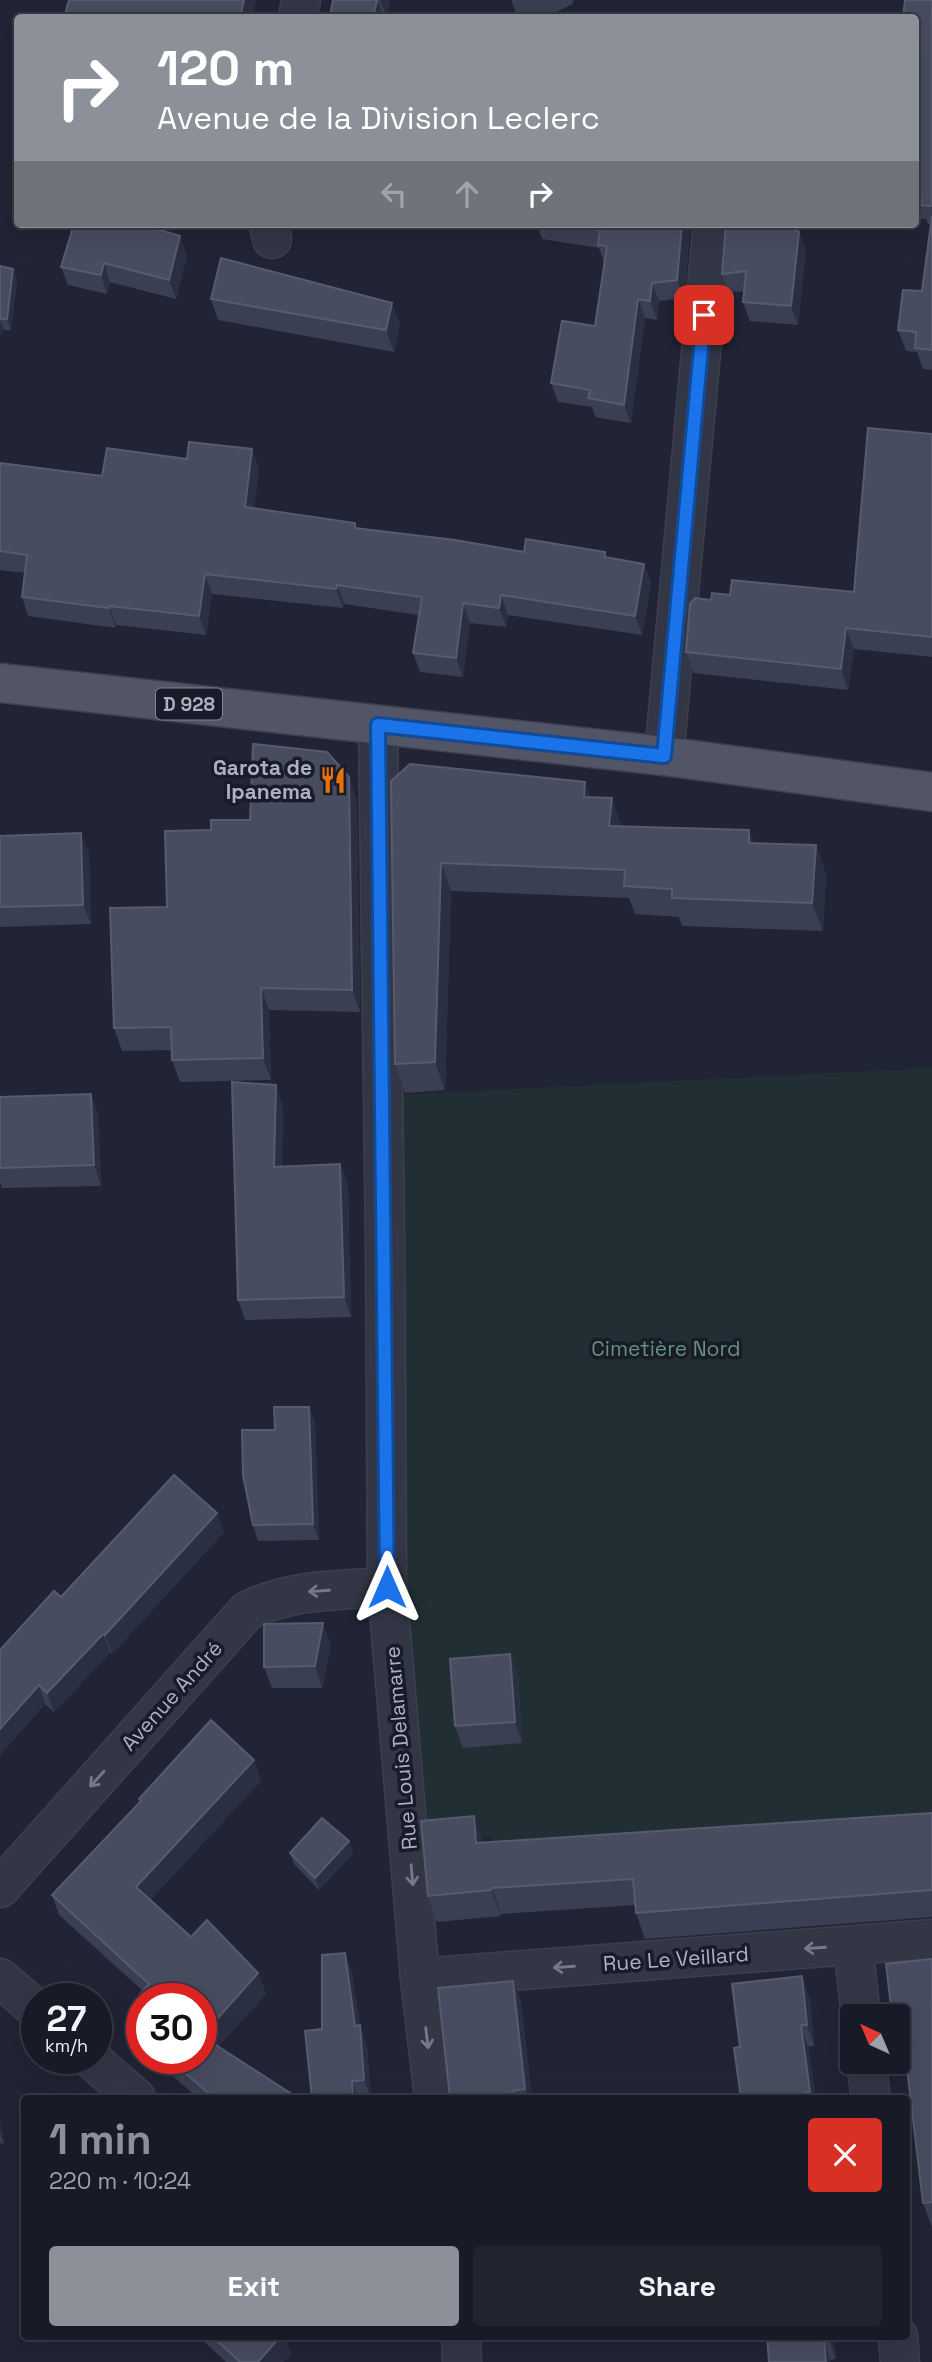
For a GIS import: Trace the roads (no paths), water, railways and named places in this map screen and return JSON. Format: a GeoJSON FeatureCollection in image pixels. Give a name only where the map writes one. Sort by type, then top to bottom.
{"type":"FeatureCollection","features":[{"type":"Feature","properties":{"kind":"main road","name":"D 928"},"geometry":{"type":"LineString","coordinates":[[0,683],[664,756],[932,792]]}},
{"type":"Feature","properties":{"kind":"street"},"geometry":{"type":"LineString","coordinates":[[664,756],[712,232]]}},
{"type":"Feature","properties":{"kind":"street","name":"Rue Louis Delamarre"},"geometry":{"type":"LineString","coordinates":[[378,725],[387,1587],[420,1978],[434,2095]]}},
{"type":"Feature","properties":{"kind":"street","name":"Avenue André"},"geometry":{"type":"LineString","coordinates":[[0,1888],[247,1611],[269,1600],[310,1592],[387,1587]]}},
{"type":"Feature","properties":{"kind":"street","name":"Rue Le Veillard"},"geometry":{"type":"LineString","coordinates":[[420,1978],[932,1940]]}},
{"type":"Feature","properties":{"kind":"street"},"geometry":{"type":"LineString","coordinates":[[853,1946],[860,2004]]}},
{"type":"Feature","properties":{"kind":"street"},"geometry":{"type":"LineString","coordinates":[[0,1978],[21,1996]]}},
{"type":"Feature","properties":{"kind":"street"},"geometry":{"type":"LineString","coordinates":[[108,2074],[133,2095]]}},
{"type":"Feature","properties":{"kind":"street"},"geometry":{"type":"LineString","coordinates":[[868,2074],[871,2095]]}},
{"type":"Feature","properties":{"kind":"street"},"geometry":{"type":"LineString","coordinates":[[461,2340],[462,2362]]}},
{"type":"Feature","properties":{"kind":"street"},"geometry":{"type":"LineString","coordinates":[[898,2340],[901,2362]]}},
{"type":"Feature","properties":{"kind":"place","name":"Garota de Ipanema"},"geometry":{"type":"Point","coordinates":[333,780]}},
{"type":"Feature","properties":{"kind":"park label","name":"Cimetière Nord"},"geometry":{"type":"Point","coordinates":[666,1349]}}]}
